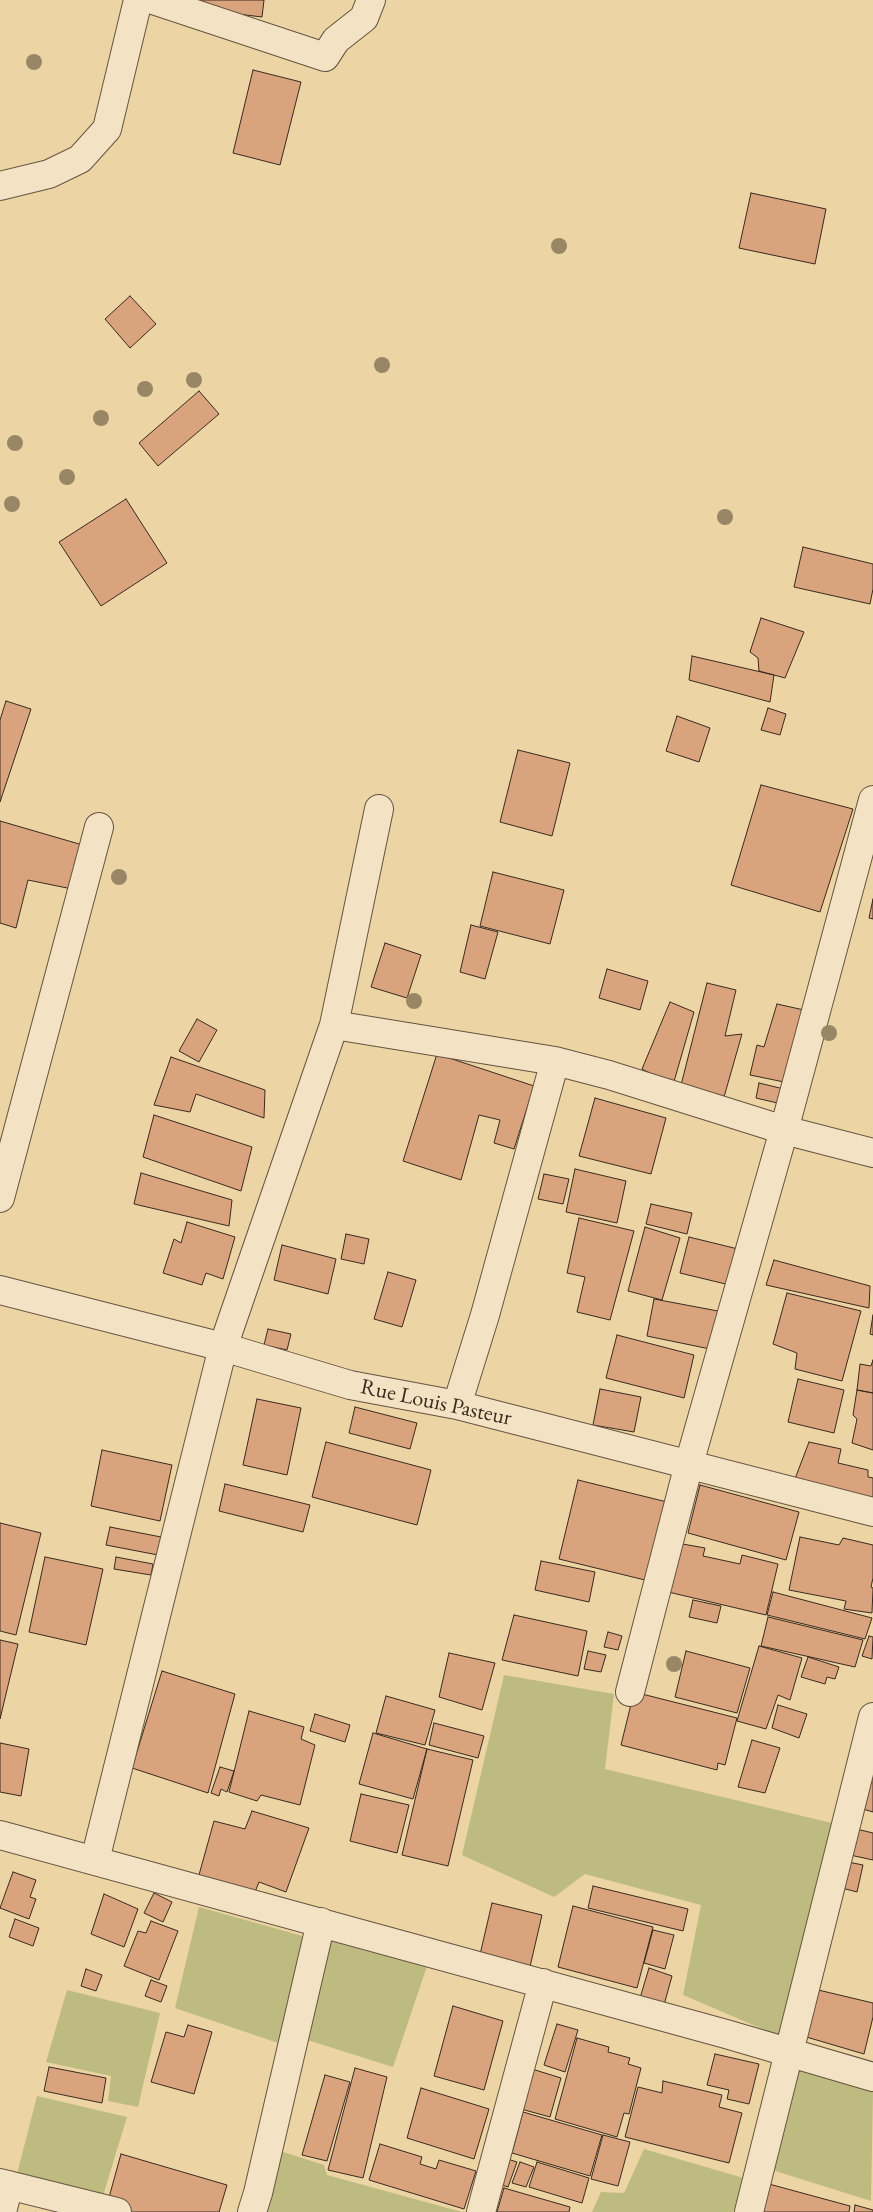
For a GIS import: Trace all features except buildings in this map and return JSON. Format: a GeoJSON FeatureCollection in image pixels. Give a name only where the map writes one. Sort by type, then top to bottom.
{"type":"FeatureCollection","features":[{"type":"Feature","properties":{"kind":"street"},"geometry":{"type":"LineString","coordinates":[[0,186],[49,174],[80,159],[107,129],[138,0]]}},
{"type":"Feature","properties":{"kind":"street"},"geometry":{"type":"LineString","coordinates":[[154,0],[324,57],[336,40],[364,18],[371,0]]}},
{"type":"Feature","properties":{"kind":"street"},"geometry":{"type":"LineString","coordinates":[[630,1692],[689,1464],[784,1130],[873,800]]}},
{"type":"Feature","properties":{"kind":"street"},"geometry":{"type":"LineString","coordinates":[[95,1860],[223,1347],[334,1025],[380,809]]}},
{"type":"Feature","properties":{"kind":"street"},"geometry":{"type":"LineString","coordinates":[[0,1198],[99,827]]}},
{"type":"Feature","properties":{"kind":"street"},"geometry":{"type":"LineString","coordinates":[[334,1025],[556,1061],[609,1075],[784,1130],[873,1153]]}},
{"type":"Feature","properties":{"kind":"street"},"geometry":{"type":"LineString","coordinates":[[457,1405],[485,1315],[556,1061]]}},
{"type":"Feature","properties":{"kind":"street","name":"Rue Louis Pasteur"},"geometry":{"type":"LineString","coordinates":[[0,1290],[223,1347],[350,1385],[457,1405],[873,1512]]}},
{"type":"Feature","properties":{"kind":"street"},"geometry":{"type":"LineString","coordinates":[[749,2212],[873,1717]]}},
{"type":"Feature","properties":{"kind":"street"},"geometry":{"type":"LineString","coordinates":[[0,1835],[543,1983],[873,2077]]}},
{"type":"Feature","properties":{"kind":"street"},"geometry":{"type":"LineString","coordinates":[[252,2212],[258,2194],[321,1922]]}},
{"type":"Feature","properties":{"kind":"street"},"geometry":{"type":"LineString","coordinates":[[481,2212],[543,1983]]}},
{"type":"Feature","properties":{"kind":"street"},"geometry":{"type":"LineString","coordinates":[[2,2212],[4,2184],[117,2212]]}},
{"type":"Feature","properties":{"kind":"shaded area"},"geometry":{"type":"Polygon","coordinates":[[[504,1675],[614,1694],[605,1769],[832,1823],[781,2037],[683,1995],[701,1905],[585,1874],[554,1897],[462,1855],[504,1675]]]}},
{"type":"Feature","properties":{"kind":"shaded area"},"geometry":{"type":"Polygon","coordinates":[[[199,1907],[306,1937],[278,2043],[175,2008],[199,1907]]]}},
{"type":"Feature","properties":{"kind":"shaded area"},"geometry":{"type":"Polygon","coordinates":[[[326,1937],[427,1966],[393,2067],[304,2039],[326,1937]]]}},
{"type":"Feature","properties":{"kind":"shaded area"},"geometry":{"type":"Polygon","coordinates":[[[67,1990],[160,2013],[138,2107],[108,2101],[111,2076],[46,2062],[67,1990]]]}},
{"type":"Feature","properties":{"kind":"shaded area"},"geometry":{"type":"Polygon","coordinates":[[[798,2067],[873,2090],[871,2201],[769,2169],[798,2067]]]}},
{"type":"Feature","properties":{"kind":"shaded area"},"geometry":{"type":"Polygon","coordinates":[[[37,2096],[127,2117],[101,2202],[16,2178],[37,2096]]]}},
{"type":"Feature","properties":{"kind":"shaded area"},"geometry":{"type":"Polygon","coordinates":[[[274,2149],[324,2165],[327,2175],[462,2212],[255,2212],[274,2149]]]}},
{"type":"Feature","properties":{"kind":"shaded area"},"geometry":{"type":"Polygon","coordinates":[[[644,2149],[747,2179],[733,2212],[592,2212],[601,2192],[624,2193],[644,2149]]]}}]}
